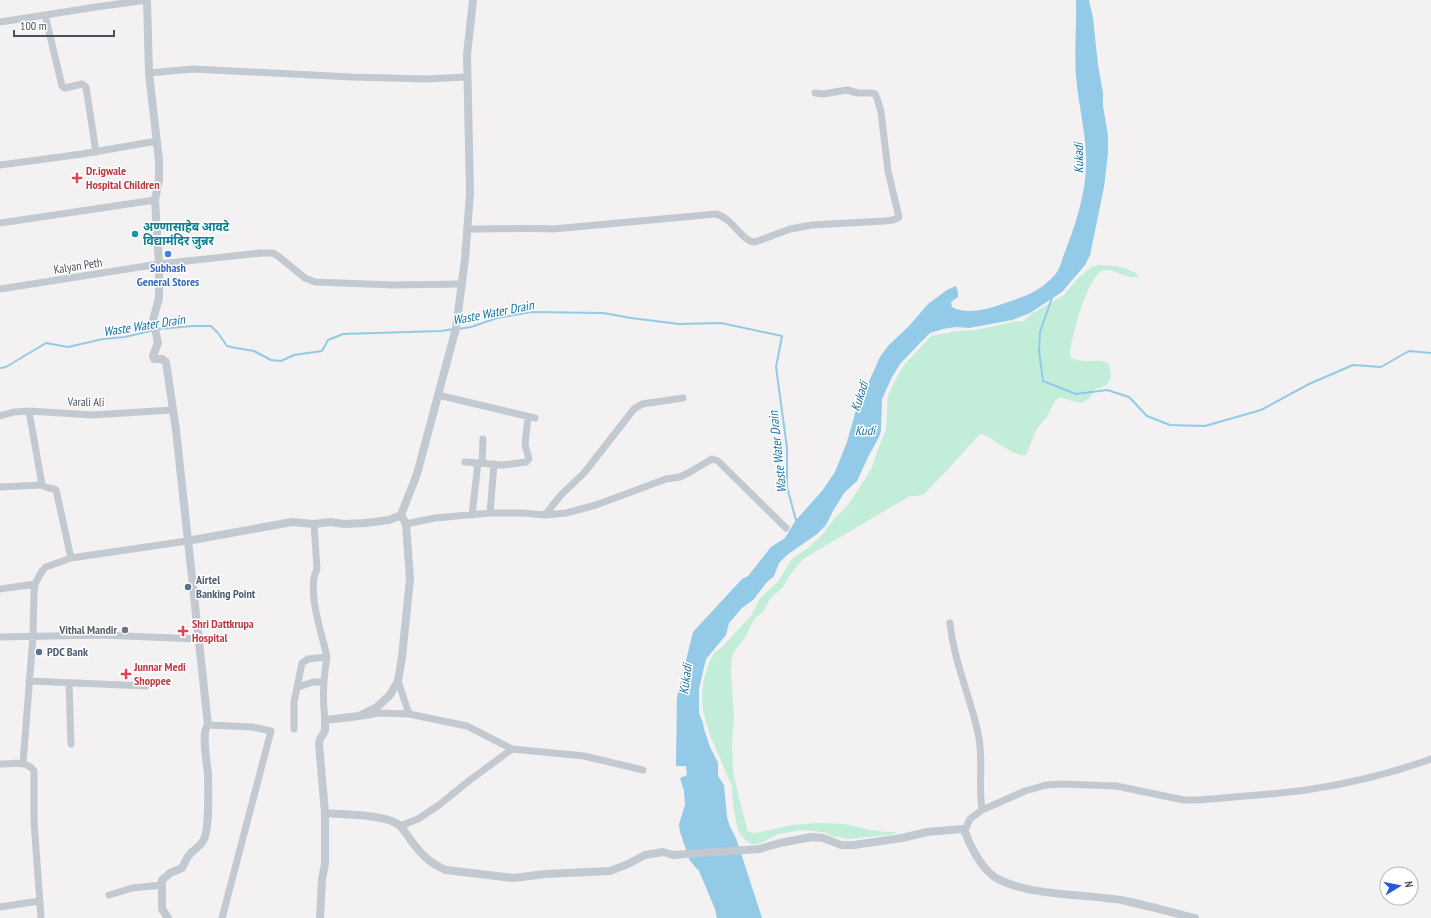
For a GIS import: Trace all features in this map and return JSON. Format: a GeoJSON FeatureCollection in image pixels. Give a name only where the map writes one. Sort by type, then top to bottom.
{"type":"FeatureCollection","features":[{"type":"Feature","properties":{"kind":"street"},"geometry":{"type":"LineString","coordinates":[[0,22],[147,0],[149,73],[157,141],[159,180],[155,200],[160,264],[159,298],[153,320],[158,344],[153,356],[154,359],[162,359],[166,362],[176,430],[208,725],[205,728],[204,736],[208,782],[208,810],[205,836],[203,841],[186,859],[182,868],[164,877],[162,880],[162,909],[168,918]]}},
{"type":"Feature","properties":{"kind":"street"},"geometry":{"type":"LineString","coordinates":[[401,516],[417,474],[456,328],[468,229],[470,193],[467,55],[474,0]]}},
{"type":"Feature","properties":{"kind":"street"},"geometry":{"type":"LineString","coordinates":[[45,15],[62,86],[65,88],[82,84],[88,91],[96,152]]}},
{"type":"Feature","properties":{"kind":"street"},"geometry":{"type":"LineString","coordinates":[[149,73],[193,69],[351,77],[427,79],[467,77]]}},
{"type":"Feature","properties":{"kind":"street"},"geometry":{"type":"LineString","coordinates":[[468,229],[553,229],[716,214],[722,215],[751,242],[755,242],[790,228],[812,225],[884,221],[893,220],[899,217],[888,171],[878,98],[875,94],[858,93],[847,90],[823,94],[815,93]]}},
{"type":"Feature","properties":{"kind":"street"},"geometry":{"type":"LineString","coordinates":[[0,165],[96,152],[157,141]]}},
{"type":"Feature","properties":{"kind":"street"},"geometry":{"type":"LineString","coordinates":[[0,223],[155,200]]}},
{"type":"Feature","properties":{"kind":"street","name":"Kalyan Peth"},"geometry":{"type":"LineString","coordinates":[[0,289],[160,264],[261,252],[272,253],[278,256],[305,278],[315,282],[393,285],[462,284]]}},
{"type":"Feature","properties":{"kind":"street"},"geometry":{"type":"LineString","coordinates":[[438,394],[532,417],[525,444],[529,455],[529,459],[526,462],[503,465],[465,462]]}},
{"type":"Feature","properties":{"kind":"street"},"geometry":{"type":"LineString","coordinates":[[545,514],[560,496],[584,473],[634,409],[642,404],[683,398]]}},
{"type":"Feature","properties":{"kind":"street","name":"Varali Ali"},"geometry":{"type":"LineString","coordinates":[[0,416],[14,412],[29,411],[93,415],[172,410]]}},
{"type":"Feature","properties":{"kind":"street"},"geometry":{"type":"LineString","coordinates":[[29,411],[42,485]]}},
{"type":"Feature","properties":{"kind":"street"},"geometry":{"type":"LineString","coordinates":[[472,515],[483,439]]}},
{"type":"Feature","properties":{"kind":"street"},"geometry":{"type":"LineString","coordinates":[[406,524],[435,518],[490,513],[566,513],[596,505],[666,479],[680,477],[712,459],[718,461],[786,528]]}},
{"type":"Feature","properties":{"kind":"street"},"geometry":{"type":"LineString","coordinates":[[490,513],[494,464]]}},
{"type":"Feature","properties":{"kind":"street"},"geometry":{"type":"LineString","coordinates":[[0,487],[42,485],[45,488],[52,488],[56,490],[71,558]]}},
{"type":"Feature","properties":{"kind":"street"},"geometry":{"type":"LineString","coordinates":[[23,763],[32,636],[32,610],[35,584],[42,571],[46,568],[71,558],[187,541],[292,522],[314,524],[330,522],[344,524],[365,523],[389,520],[401,516]]}},
{"type":"Feature","properties":{"kind":"street"},"geometry":{"type":"LineString","coordinates":[[359,716],[377,707],[390,695],[398,681],[404,642],[410,579],[406,524],[401,516]]}},
{"type":"Feature","properties":{"kind":"street"},"geometry":{"type":"LineString","coordinates":[[314,524],[317,569],[313,575],[314,609],[327,657],[323,682],[322,702],[325,720],[324,732],[319,744],[325,813],[326,864],[322,879],[320,918]]}},
{"type":"Feature","properties":{"kind":"street"},"geometry":{"type":"LineString","coordinates":[[0,589],[35,584]]}},
{"type":"Feature","properties":{"kind":"street"},"geometry":{"type":"LineString","coordinates":[[950,623],[955,655],[978,734],[980,797],[982,810]]}},
{"type":"Feature","properties":{"kind":"street"},"geometry":{"type":"LineString","coordinates":[[0,637],[109,635],[199,639]]}},
{"type":"Feature","properties":{"kind":"street"},"geometry":{"type":"LineString","coordinates":[[294,729],[294,702],[302,663],[304,660],[327,657]]}},
{"type":"Feature","properties":{"kind":"street"},"geometry":{"type":"LineString","coordinates":[[29,681],[146,686]]}},
{"type":"Feature","properties":{"kind":"street"},"geometry":{"type":"LineString","coordinates":[[398,681],[409,714]]}},
{"type":"Feature","properties":{"kind":"street"},"geometry":{"type":"LineString","coordinates":[[298,687],[313,682],[323,682]]}},
{"type":"Feature","properties":{"kind":"street"},"geometry":{"type":"LineString","coordinates":[[69,683],[71,744]]}},
{"type":"Feature","properties":{"kind":"street"},"geometry":{"type":"LineString","coordinates":[[325,720],[378,713],[409,714],[467,726],[512,749],[584,756],[643,770]]}},
{"type":"Feature","properties":{"kind":"street"},"geometry":{"type":"LineString","coordinates":[[208,725],[252,727],[271,731],[222,918]]}},
{"type":"Feature","properties":{"kind":"street"},"geometry":{"type":"LineString","coordinates":[[400,826],[418,818],[439,805],[512,749]]}},
{"type":"Feature","properties":{"kind":"street"},"geometry":{"type":"LineString","coordinates":[[1195,918],[1121,900],[1036,891],[1010,884],[997,879],[988,871],[970,845],[965,830],[970,819],[982,810],[1025,791],[1046,785],[1063,784],[1116,786],[1184,800],[1196,800],[1323,788],[1406,767],[1431,759]]}},
{"type":"Feature","properties":{"kind":"street"},"geometry":{"type":"LineString","coordinates":[[0,764],[23,763],[30,766],[34,771],[34,821],[41,918]]}},
{"type":"Feature","properties":{"kind":"street"},"geometry":{"type":"LineString","coordinates":[[325,813],[376,817],[393,822],[400,826],[416,848],[436,866],[446,870],[506,878],[546,874],[610,871],[645,855],[663,852],[673,855],[759,849],[780,842],[811,837],[823,838],[841,845],[854,845],[902,838],[927,832],[958,828],[965,830]]}},
{"type":"Feature","properties":{"kind":"street"},"geometry":{"type":"LineString","coordinates":[[109,895],[132,888],[162,886]]}},
{"type":"Feature","properties":{"kind":"street"},"geometry":{"type":"LineString","coordinates":[[0,907],[39,901]]}},
{"type":"Feature","properties":{"kind":"green space"},"geometry":{"type":"Polygon","coordinates":[[[1098,265],[1114,266],[1131,270],[1139,276],[1129,277],[1110,270],[1101,271],[1095,277],[1090,287],[1076,323],[1070,356],[1073,359],[1082,361],[1107,362],[1111,375],[1107,384],[1095,389],[1089,399],[1081,403],[1058,398],[1054,402],[1047,417],[1037,428],[1026,455],[1016,454],[981,433],[924,494],[919,496],[910,496],[803,559],[790,575],[783,587],[770,599],[763,612],[755,618],[744,639],[733,653],[731,670],[734,718],[732,741],[733,772],[748,832],[755,833],[792,825],[818,823],[845,824],[871,830],[897,833],[848,839],[832,836],[823,832],[802,830],[778,834],[759,844],[751,844],[746,841],[738,831],[733,804],[732,786],[710,735],[703,711],[702,691],[704,679],[714,653],[722,647],[750,617],[761,597],[778,582],[791,560],[808,548],[822,535],[834,519],[848,505],[873,465],[886,429],[888,395],[905,364],[931,336],[1024,321],[1031,314],[1064,295],[1078,278],[1092,267],[1098,265]]]}},
{"type":"Feature","properties":{"kind":"water"},"geometry":{"type":"Polygon","coordinates":[[[1076,0],[1089,0],[1093,18],[1108,136],[1108,153],[1104,187],[1090,255],[1085,265],[1062,292],[1030,313],[1012,320],[969,328],[956,327],[943,329],[930,333],[900,364],[882,399],[881,431],[879,437],[857,481],[844,493],[826,525],[817,534],[787,555],[779,563],[774,576],[766,583],[754,599],[742,608],[729,623],[726,635],[706,659],[699,689],[699,713],[710,747],[718,763],[718,776],[724,785],[727,817],[730,827],[736,838],[762,918],[717,918],[715,909],[699,871],[690,861],[680,832],[679,824],[685,805],[684,791],[680,778],[687,775],[686,766],[676,766],[677,697],[693,632],[742,579],[748,576],[771,547],[785,538],[796,520],[822,491],[835,472],[847,442],[856,410],[880,357],[888,346],[909,326],[928,304],[947,290],[956,286],[958,297],[951,302],[952,307],[965,311],[987,309],[1027,295],[1043,286],[1057,272],[1072,234],[1080,208],[1086,167],[1084,134],[1076,76],[1076,0]]]}},
{"type":"Feature","properties":{"kind":"waterway"},"geometry":{"type":"LineString","coordinates":[[1052,298],[1040,332],[1039,351],[1043,381],[1076,394],[1107,390],[1129,397],[1147,416],[1170,425],[1205,426],[1261,410],[1309,384],[1353,365],[1381,367],[1409,351],[1431,353]]}},
{"type":"Feature","properties":{"kind":"waterway","name":"Waste Water Drain"},"geometry":{"type":"LineString","coordinates":[[458,329],[471,327],[497,318],[531,312],[603,313],[679,324],[721,323],[782,336],[776,367],[787,448],[787,487],[796,520]]}},
{"type":"Feature","properties":{"kind":"waterway","name":"Waste Water Drain"},"geometry":{"type":"LineString","coordinates":[[158,329],[211,326],[227,346],[254,351],[271,360],[281,361],[294,355],[322,351],[328,340],[343,334],[441,331],[454,329]]}},
{"type":"Feature","properties":{"kind":"waterway","name":"Waste Water Drain"},"geometry":{"type":"LineString","coordinates":[[0,368],[6,367],[46,343],[68,347],[103,339],[125,337],[154,330]]}},
{"type":"Feature","properties":{"kind":"place","name":"Dr.igwale Hospital Children"},"geometry":{"type":"Point","coordinates":[77,178]}},
{"type":"Feature","properties":{"kind":"place","name":"अण्णासाहेब आवटे विद्यामंदिर जुन्नर"},"geometry":{"type":"Point","coordinates":[135,234]}},
{"type":"Feature","properties":{"kind":"place","name":"Subhash General Stores"},"geometry":{"type":"Point","coordinates":[168,254]}},
{"type":"Feature","properties":{"kind":"place","name":"Airtel Banking Point"},"geometry":{"type":"Point","coordinates":[188,587]}},
{"type":"Feature","properties":{"kind":"place","name":"Vithal Mandir"},"geometry":{"type":"Point","coordinates":[125,630]}},
{"type":"Feature","properties":{"kind":"place","name":"Shri Dattkrupa Hospital"},"geometry":{"type":"Point","coordinates":[183,631]}},
{"type":"Feature","properties":{"kind":"place","name":"PDC Bank"},"geometry":{"type":"Point","coordinates":[39,652]}},
{"type":"Feature","properties":{"kind":"place","name":"Junnar Medi Shoppee"},"geometry":{"type":"Point","coordinates":[126,674]}},
{"type":"Feature","properties":{"kind":"water label","name":"Kukadi"},"geometry":{"type":"Point","coordinates":[1078,158]}},
{"type":"Feature","properties":{"kind":"water label","name":"Kukadi"},"geometry":{"type":"Point","coordinates":[859,396]}},
{"type":"Feature","properties":{"kind":"water label","name":"Kudi"},"geometry":{"type":"Point","coordinates":[865,430]}},
{"type":"Feature","properties":{"kind":"water label","name":"Kukadi"},"geometry":{"type":"Point","coordinates":[685,679]}}]}
